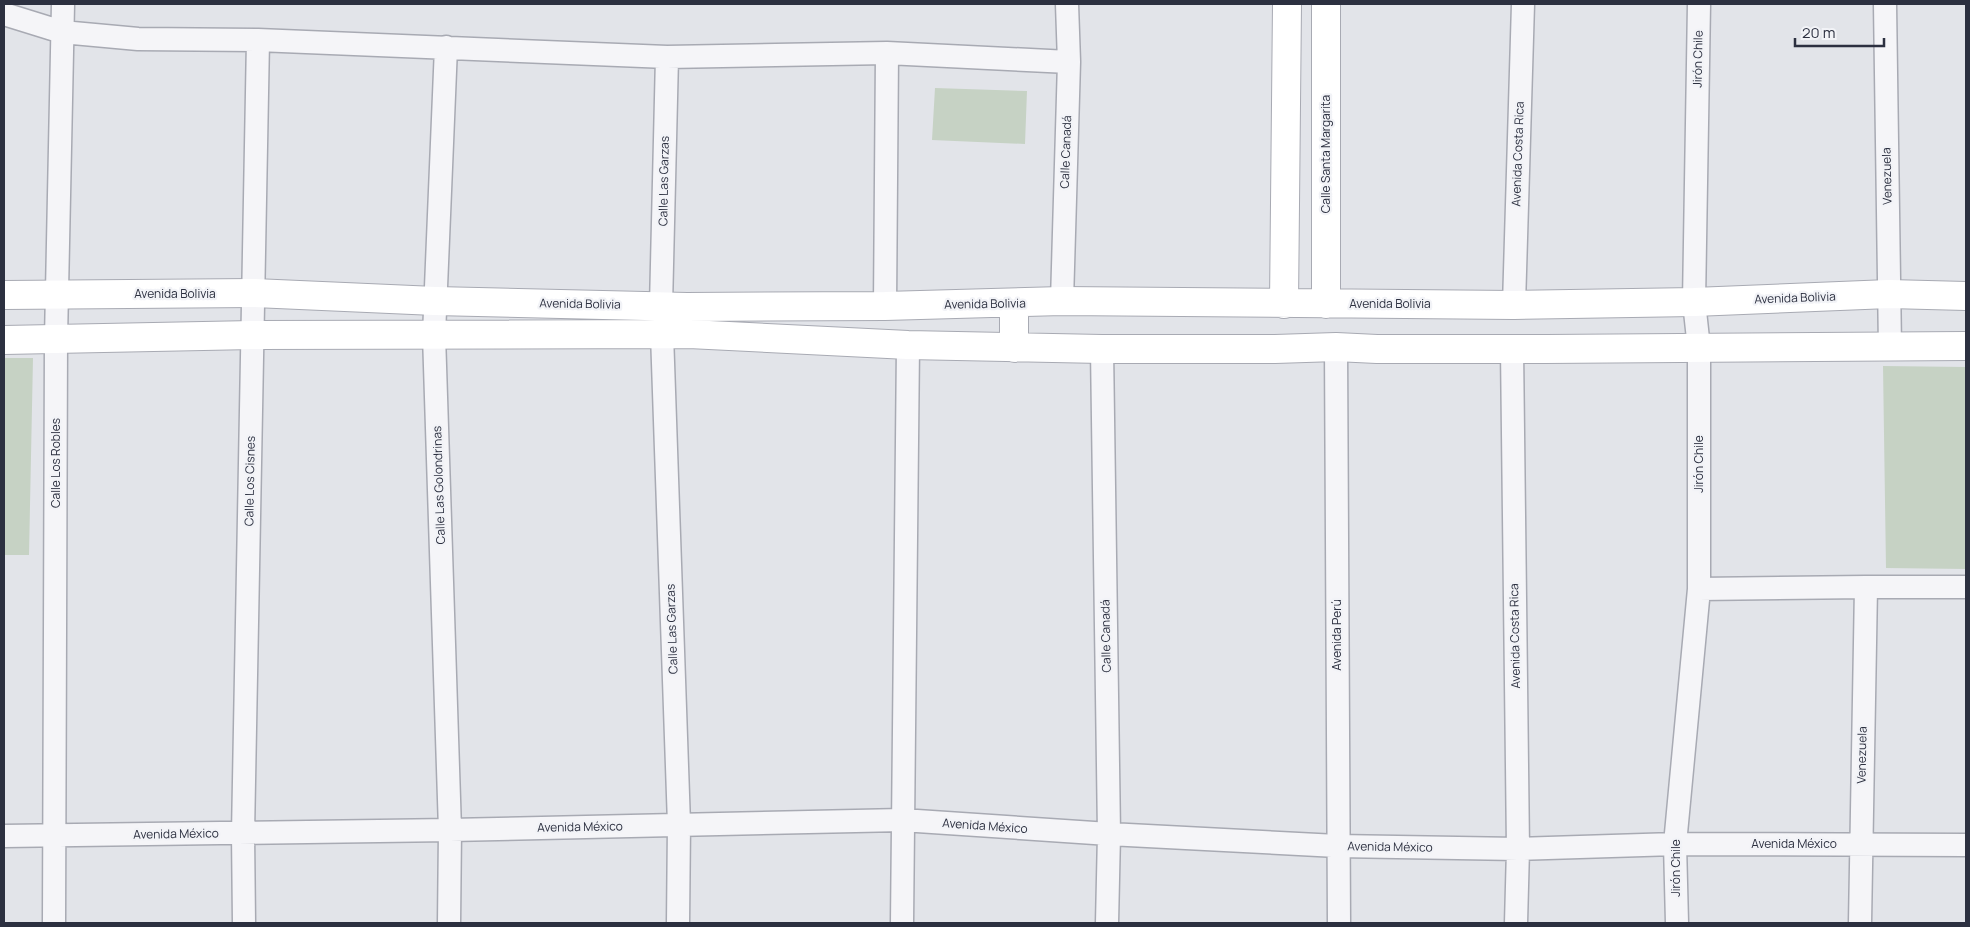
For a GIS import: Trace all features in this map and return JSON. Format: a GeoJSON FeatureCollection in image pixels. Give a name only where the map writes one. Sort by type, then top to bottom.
{"type":"FeatureCollection","features":[{"type":"Feature","properties":{"kind":"main road"},"geometry":{"type":"LineString","coordinates":[[1284,304],[1287,4]]}},
{"type":"Feature","properties":{"kind":"main road","name":"Calle Santa Margarita"},"geometry":{"type":"LineString","coordinates":[[1326,4],[1326,304]]}},
{"type":"Feature","properties":{"kind":"main road","name":"Avenida Bolivia"},"geometry":{"type":"LineString","coordinates":[[4,295],[254,293],[436,301],[661,306],[885,306],[1014,304],[1062,301],[1514,305],[1694,302],[1889,294],[1966,296]]}},
{"type":"Feature","properties":{"kind":"main road"},"geometry":{"type":"LineString","coordinates":[[1014,304],[1014,348]]}},
{"type":"Feature","properties":{"kind":"main road"},"geometry":{"type":"LineString","coordinates":[[4,340],[253,335],[662,334],[908,345],[1102,349],[1336,347],[1377,349],[1890,348],[1966,346]]}},
{"type":"Feature","properties":{"kind":"street","name":"Calle Los Robles"},"geometry":{"type":"LineString","coordinates":[[54,923],[56,339],[62,4]]}},
{"type":"Feature","properties":{"kind":"street","name":"Calle Canadá"},"geometry":{"type":"LineString","coordinates":[[1062,301],[1069,62],[1066,4]]}},
{"type":"Feature","properties":{"kind":"street","name":"Avenida Costa Rica"},"geometry":{"type":"LineString","coordinates":[[1514,305],[1522,4]]}},
{"type":"Feature","properties":{"kind":"street","name":"Jirón Chile"},"geometry":{"type":"LineString","coordinates":[[1677,923],[1675,844],[1699,589],[1699,348],[1694,302],[1699,4]]}},
{"type":"Feature","properties":{"kind":"street","name":"Venezuela"},"geometry":{"type":"LineString","coordinates":[[1885,4],[1890,348]]}},
{"type":"Feature","properties":{"kind":"street"},"geometry":{"type":"LineString","coordinates":[[4,14],[62,32],[138,39],[258,40],[667,57],[887,53],[1069,62]]}},
{"type":"Feature","properties":{"kind":"street","name":"Calle Los Cisnes"},"geometry":{"type":"LineString","coordinates":[[244,923],[243,834],[258,40]]}},
{"type":"Feature","properties":{"kind":"street","name":"Calle Las Golondrinas"},"geometry":{"type":"LineString","coordinates":[[446,47],[434,335],[450,830],[449,923]]}},
{"type":"Feature","properties":{"kind":"street"},"geometry":{"type":"LineString","coordinates":[[885,306],[887,53]]}},
{"type":"Feature","properties":{"kind":"street","name":"Calle Las Garzas"},"geometry":{"type":"LineString","coordinates":[[661,306],[667,57]]}},
{"type":"Feature","properties":{"kind":"street","name":"Calle Las Garzas"},"geometry":{"type":"LineString","coordinates":[[662,334],[679,824],[678,923]]}},
{"type":"Feature","properties":{"kind":"street"},"geometry":{"type":"LineString","coordinates":[[902,923],[908,345]]}},
{"type":"Feature","properties":{"kind":"street","name":"Avenida Perú"},"geometry":{"type":"LineString","coordinates":[[1336,347],[1338,923]]}},
{"type":"Feature","properties":{"kind":"street","name":"Calle Canadá"},"geometry":{"type":"LineString","coordinates":[[1102,349],[1108,834],[1107,923]]}},
{"type":"Feature","properties":{"kind":"street","name":"Avenida Costa Rica"},"geometry":{"type":"LineString","coordinates":[[1512,349],[1518,848],[1516,923]]}},
{"type":"Feature","properties":{"kind":"street","name":"Venezuela"},"geometry":{"type":"LineString","coordinates":[[1860,923],[1866,587]]}},
{"type":"Feature","properties":{"kind":"street"},"geometry":{"type":"LineString","coordinates":[[1699,589],[1966,587]]}},
{"type":"Feature","properties":{"kind":"street","name":"Avenida México"},"geometry":{"type":"LineString","coordinates":[[4,836],[243,834],[902,820],[1108,834],[1337,846],[1518,848],[1675,844],[1966,845]]}},
{"type":"Feature","properties":{"kind":"green space"},"geometry":{"type":"Polygon","coordinates":[[[935,88],[1027,91],[1025,144],[932,140],[935,88]]]}},
{"type":"Feature","properties":{"kind":"green space"},"geometry":{"type":"Polygon","coordinates":[[[4,358],[33,358],[29,555],[4,555],[4,358]]]}},
{"type":"Feature","properties":{"kind":"green space"},"geometry":{"type":"Polygon","coordinates":[[[1883,366],[1966,367],[1966,569],[1886,568],[1883,366]]]}}]}
